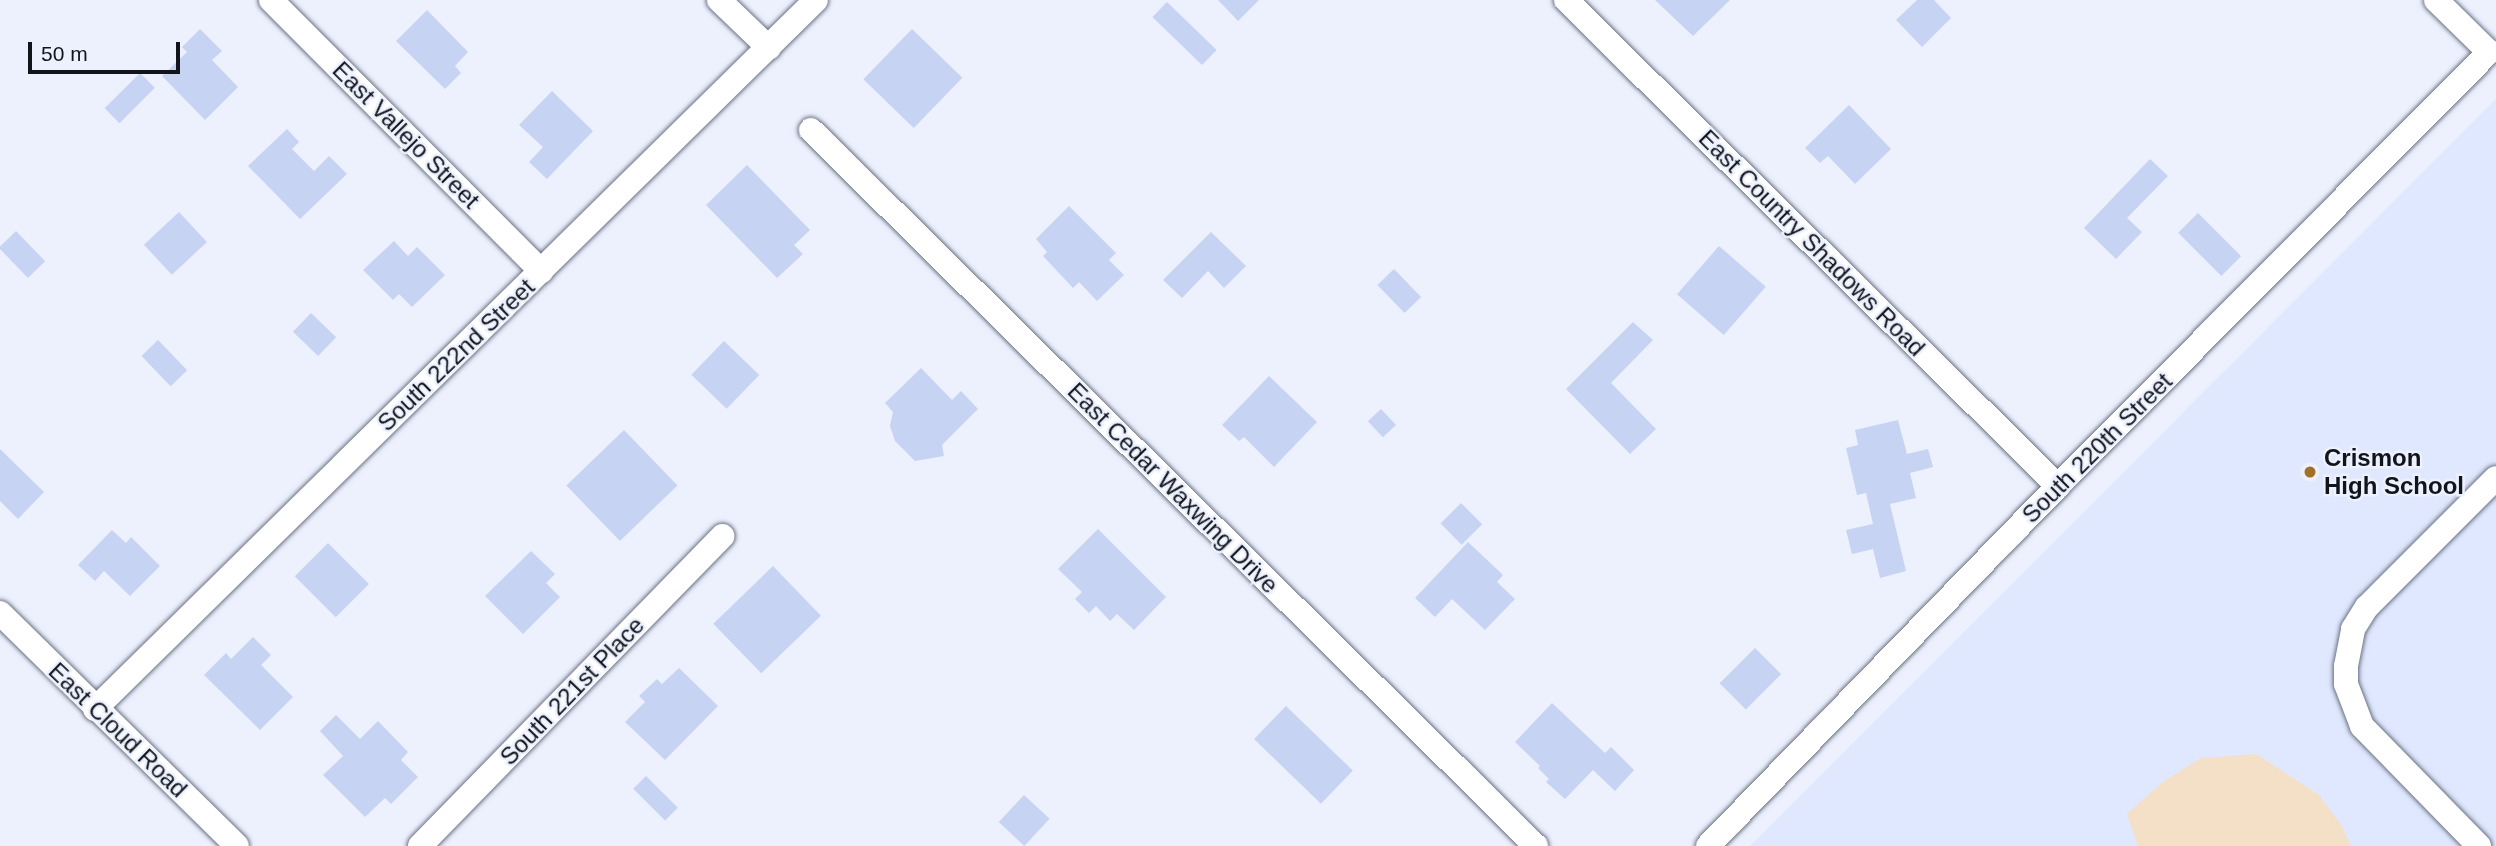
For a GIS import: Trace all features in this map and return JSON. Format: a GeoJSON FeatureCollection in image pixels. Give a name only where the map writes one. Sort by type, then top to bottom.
{"type":"FeatureCollection","features":[{"type":"Feature","properties":{"kind":"street","name":"East Vallejo Street"},"geometry":{"type":"LineString","coordinates":[[271,0],[541,271]]}},
{"type":"Feature","properties":{"kind":"street"},"geometry":{"type":"LineString","coordinates":[[719,0],[769,48]]}},
{"type":"Feature","properties":{"kind":"street","name":"South 222nd Street"},"geometry":{"type":"LineString","coordinates":[[95,709],[816,0]]}},
{"type":"Feature","properties":{"kind":"street","name":"East Country Shadows Road"},"geometry":{"type":"LineString","coordinates":[[1566,0],[2058,486]]}},
{"type":"Feature","properties":{"kind":"street"},"geometry":{"type":"LineString","coordinates":[[2436,0],[2492,52]]}},
{"type":"Feature","properties":{"kind":"street","name":"South 220th Street"},"geometry":{"type":"LineString","coordinates":[[1708,846],[2058,486],[2492,52]]}},
{"type":"Feature","properties":{"kind":"street","name":"East Cedar Waxwing Drive"},"geometry":{"type":"LineString","coordinates":[[811,130],[1536,846]]}},
{"type":"Feature","properties":{"kind":"street"},"geometry":{"type":"LineString","coordinates":[[2479,846],[2362,726],[2351,700],[2346,666],[2353,629],[2367,607],[2496,478]]}},
{"type":"Feature","properties":{"kind":"street","name":"South 221st Place"},"geometry":{"type":"LineString","coordinates":[[420,846],[723,536]]}},
{"type":"Feature","properties":{"kind":"street","name":"East Cloud Road"},"geometry":{"type":"LineString","coordinates":[[0,613],[237,846]]}},
{"type":"Feature","properties":{"kind":"shaded area","name":"Crismon High School"},"geometry":{"type":"Polygon","coordinates":[[[2496,99],[2496,846],[1750,846],[2496,99]]]}},
{"type":"Feature","properties":{"kind":"shaded area"},"geometry":{"type":"Polygon","coordinates":[[[2256,754],[2319,795],[2341,825],[2351,846],[2138,846],[2127,814],[2163,782],[2201,758],[2256,754]]]}},
{"type":"Feature","properties":{"kind":"building"},"geometry":{"type":"Polygon","coordinates":[[[1218,0],[1259,0],[1238,21],[1218,0]]]}},
{"type":"Feature","properties":{"kind":"building"},"geometry":{"type":"Polygon","coordinates":[[[1655,0],[1730,0],[1693,36],[1655,0]]]}},
{"type":"Feature","properties":{"kind":"building"},"geometry":{"type":"Polygon","coordinates":[[[1917,0],[1934,0],[1951,18],[1922,47],[1896,20],[1917,0]]]}},
{"type":"Feature","properties":{"kind":"building"},"geometry":{"type":"Polygon","coordinates":[[[1167,2],[1217,50],[1202,65],[1152,17],[1167,2]]]}},
{"type":"Feature","properties":{"kind":"building"},"geometry":{"type":"Polygon","coordinates":[[[427,10],[468,52],[455,66],[461,73],[445,89],[396,41],[427,10]]]}},
{"type":"Feature","properties":{"kind":"building"},"geometry":{"type":"Polygon","coordinates":[[[200,29],[222,51],[212,60],[238,87],[205,120],[162,76],[187,52],[182,47],[200,29]]]}},
{"type":"Feature","properties":{"kind":"building"},"geometry":{"type":"Polygon","coordinates":[[[912,29],[962,78],[914,128],[863,79],[912,29]]]}},
{"type":"Feature","properties":{"kind":"building"},"geometry":{"type":"Polygon","coordinates":[[[140,73],[155,88],[119,123],[105,108],[140,73]]]}},
{"type":"Feature","properties":{"kind":"building"},"geometry":{"type":"Polygon","coordinates":[[[552,91],[593,131],[547,179],[529,162],[543,147],[519,125],[552,91]]]}},
{"type":"Feature","properties":{"kind":"building"},"geometry":{"type":"Polygon","coordinates":[[[1849,105],[1891,149],[1855,184],[1828,156],[1820,163],[1805,148],[1849,105]]]}},
{"type":"Feature","properties":{"kind":"building"},"geometry":{"type":"Polygon","coordinates":[[[287,129],[299,142],[292,149],[314,171],[329,156],[347,174],[300,219],[248,166],[287,129]]]}},
{"type":"Feature","properties":{"kind":"building"},"geometry":{"type":"Polygon","coordinates":[[[2150,159],[2168,176],[2127,218],[2142,232],[2116,259],[2084,228],[2150,159]]]}},
{"type":"Feature","properties":{"kind":"building"},"geometry":{"type":"Polygon","coordinates":[[[747,165],[810,230],[794,245],[803,254],[777,278],[706,205],[747,165]]]}},
{"type":"Feature","properties":{"kind":"building"},"geometry":{"type":"Polygon","coordinates":[[[1069,206],[1116,253],[1109,260],[1124,275],[1097,301],[1079,282],[1073,288],[1043,256],[1047,252],[1036,239],[1069,206]]]}},
{"type":"Feature","properties":{"kind":"building"},"geometry":{"type":"Polygon","coordinates":[[[179,212],[207,242],[172,275],[144,245],[179,212]]]}},
{"type":"Feature","properties":{"kind":"building"},"geometry":{"type":"Polygon","coordinates":[[[2198,213],[2241,256],[2221,276],[2178,233],[2198,213]]]}},
{"type":"Feature","properties":{"kind":"building"},"geometry":{"type":"Polygon","coordinates":[[[16,231],[45,261],[28,278],[0,249],[16,231]]]}},
{"type":"Feature","properties":{"kind":"building"},"geometry":{"type":"Polygon","coordinates":[[[1211,232],[1246,266],[1224,288],[1208,271],[1182,298],[1163,280],[1211,232]]]}},
{"type":"Feature","properties":{"kind":"building"},"geometry":{"type":"Polygon","coordinates":[[[394,241],[408,256],[417,247],[445,275],[412,307],[399,294],[393,300],[363,270],[394,241]]]}},
{"type":"Feature","properties":{"kind":"building"},"geometry":{"type":"Polygon","coordinates":[[[1719,246],[1766,287],[1724,335],[1677,294],[1719,246]]]}},
{"type":"Feature","properties":{"kind":"building"},"geometry":{"type":"Polygon","coordinates":[[[1394,269],[1421,297],[1405,313],[1377,285],[1394,269]]]}},
{"type":"Feature","properties":{"kind":"building"},"geometry":{"type":"Polygon","coordinates":[[[311,313],[336,337],[318,356],[293,332],[311,313]]]}},
{"type":"Feature","properties":{"kind":"building"},"geometry":{"type":"Polygon","coordinates":[[[1633,322],[1653,340],[1611,383],[1656,429],[1630,454],[1566,389],[1633,322]]]}},
{"type":"Feature","properties":{"kind":"building"},"geometry":{"type":"Polygon","coordinates":[[[158,340],[187,370],[171,386],[141,356],[158,340]]]}},
{"type":"Feature","properties":{"kind":"building"},"geometry":{"type":"Polygon","coordinates":[[[724,341],[759,375],[727,409],[691,375],[724,341]]]}},
{"type":"Feature","properties":{"kind":"building"},"geometry":{"type":"Polygon","coordinates":[[[921,368],[952,400],[961,391],[978,409],[942,445],[944,456],[915,461],[895,441],[890,426],[893,412],[885,403],[921,368]]]}},
{"type":"Feature","properties":{"kind":"building"},"geometry":{"type":"Polygon","coordinates":[[[1269,376],[1317,422],[1274,467],[1244,437],[1239,441],[1222,425],[1269,376]]]}},
{"type":"Feature","properties":{"kind":"building"},"geometry":{"type":"Polygon","coordinates":[[[1381,409],[1396,425],[1383,437],[1368,421],[1381,409]]]}},
{"type":"Feature","properties":{"kind":"building"},"geometry":{"type":"Polygon","coordinates":[[[1898,420],[1907,454],[1928,449],[1933,467],[1910,473],[1916,498],[1890,504],[1906,571],[1880,578],[1873,549],[1852,554],[1846,530],[1873,524],[1866,493],[1857,495],[1846,448],[1858,445],[1855,430],[1898,420]]]}},
{"type":"Feature","properties":{"kind":"building"},"geometry":{"type":"Polygon","coordinates":[[[624,430],[677,485],[620,541],[566,486],[624,430]]]}},
{"type":"Feature","properties":{"kind":"building"},"geometry":{"type":"Polygon","coordinates":[[[0,449],[44,492],[18,519],[0,501],[0,449]]]}},
{"type":"Feature","properties":{"kind":"building"},"geometry":{"type":"Polygon","coordinates":[[[1461,503],[1482,524],[1462,545],[1440,524],[1461,503]]]}},
{"type":"Feature","properties":{"kind":"building"},"geometry":{"type":"Polygon","coordinates":[[[1098,529],[1166,597],[1134,630],[1117,614],[1110,621],[1096,606],[1089,613],[1075,599],[1082,592],[1058,569],[1098,529]]]}},
{"type":"Feature","properties":{"kind":"building"},"geometry":{"type":"Polygon","coordinates":[[[112,530],[126,543],[131,537],[160,566],[130,596],[104,571],[95,581],[78,565],[112,530]]]}},
{"type":"Feature","properties":{"kind":"building"},"geometry":{"type":"Polygon","coordinates":[[[1468,542],[1503,575],[1497,582],[1515,599],[1485,630],[1452,599],[1435,617],[1415,598],[1468,542]]]}},
{"type":"Feature","properties":{"kind":"building"},"geometry":{"type":"Polygon","coordinates":[[[328,543],[369,584],[336,617],[295,576],[328,543]]]}},
{"type":"Feature","properties":{"kind":"building"},"geometry":{"type":"Polygon","coordinates":[[[531,551],[555,574],[546,583],[560,597],[523,634],[485,596],[531,551]]]}},
{"type":"Feature","properties":{"kind":"building"},"geometry":{"type":"Polygon","coordinates":[[[773,566],[821,616],[761,673],[713,624],[773,566]]]}},
{"type":"Feature","properties":{"kind":"building"},"geometry":{"type":"Polygon","coordinates":[[[253,637],[271,655],[261,665],[293,697],[260,730],[204,675],[226,653],[231,659],[253,637]]]}},
{"type":"Feature","properties":{"kind":"building"},"geometry":{"type":"Polygon","coordinates":[[[1755,648],[1781,674],[1746,710],[1720,683],[1755,648]]]}},
{"type":"Feature","properties":{"kind":"building"},"geometry":{"type":"Polygon","coordinates":[[[679,668],[718,706],[665,760],[625,722],[645,702],[639,696],[657,679],[662,684],[679,668]]]}},
{"type":"Feature","properties":{"kind":"building"},"geometry":{"type":"Polygon","coordinates":[[[1552,703],[1605,753],[1611,747],[1634,770],[1615,791],[1593,770],[1565,799],[1546,782],[1549,779],[1538,768],[1540,766],[1515,742],[1552,703]]]}},
{"type":"Feature","properties":{"kind":"building"},"geometry":{"type":"Polygon","coordinates":[[[1286,706],[1353,771],[1321,804],[1254,739],[1286,706]]]}},
{"type":"Feature","properties":{"kind":"building"},"geometry":{"type":"Polygon","coordinates":[[[336,715],[360,739],[378,721],[408,752],[401,760],[418,777],[391,804],[385,798],[365,817],[323,775],[343,756],[320,731],[336,715]]]}},
{"type":"Feature","properties":{"kind":"building"},"geometry":{"type":"Polygon","coordinates":[[[646,776],[678,808],[665,821],[633,789],[646,776]]]}},
{"type":"Feature","properties":{"kind":"building"},"geometry":{"type":"Polygon","coordinates":[[[1024,795],[1050,819],[1024,846],[999,822],[1024,795]]]}},
{"type":"Feature","properties":{"kind":"place","name":"Crismon High School"},"geometry":{"type":"Point","coordinates":[2310,472]}}]}
